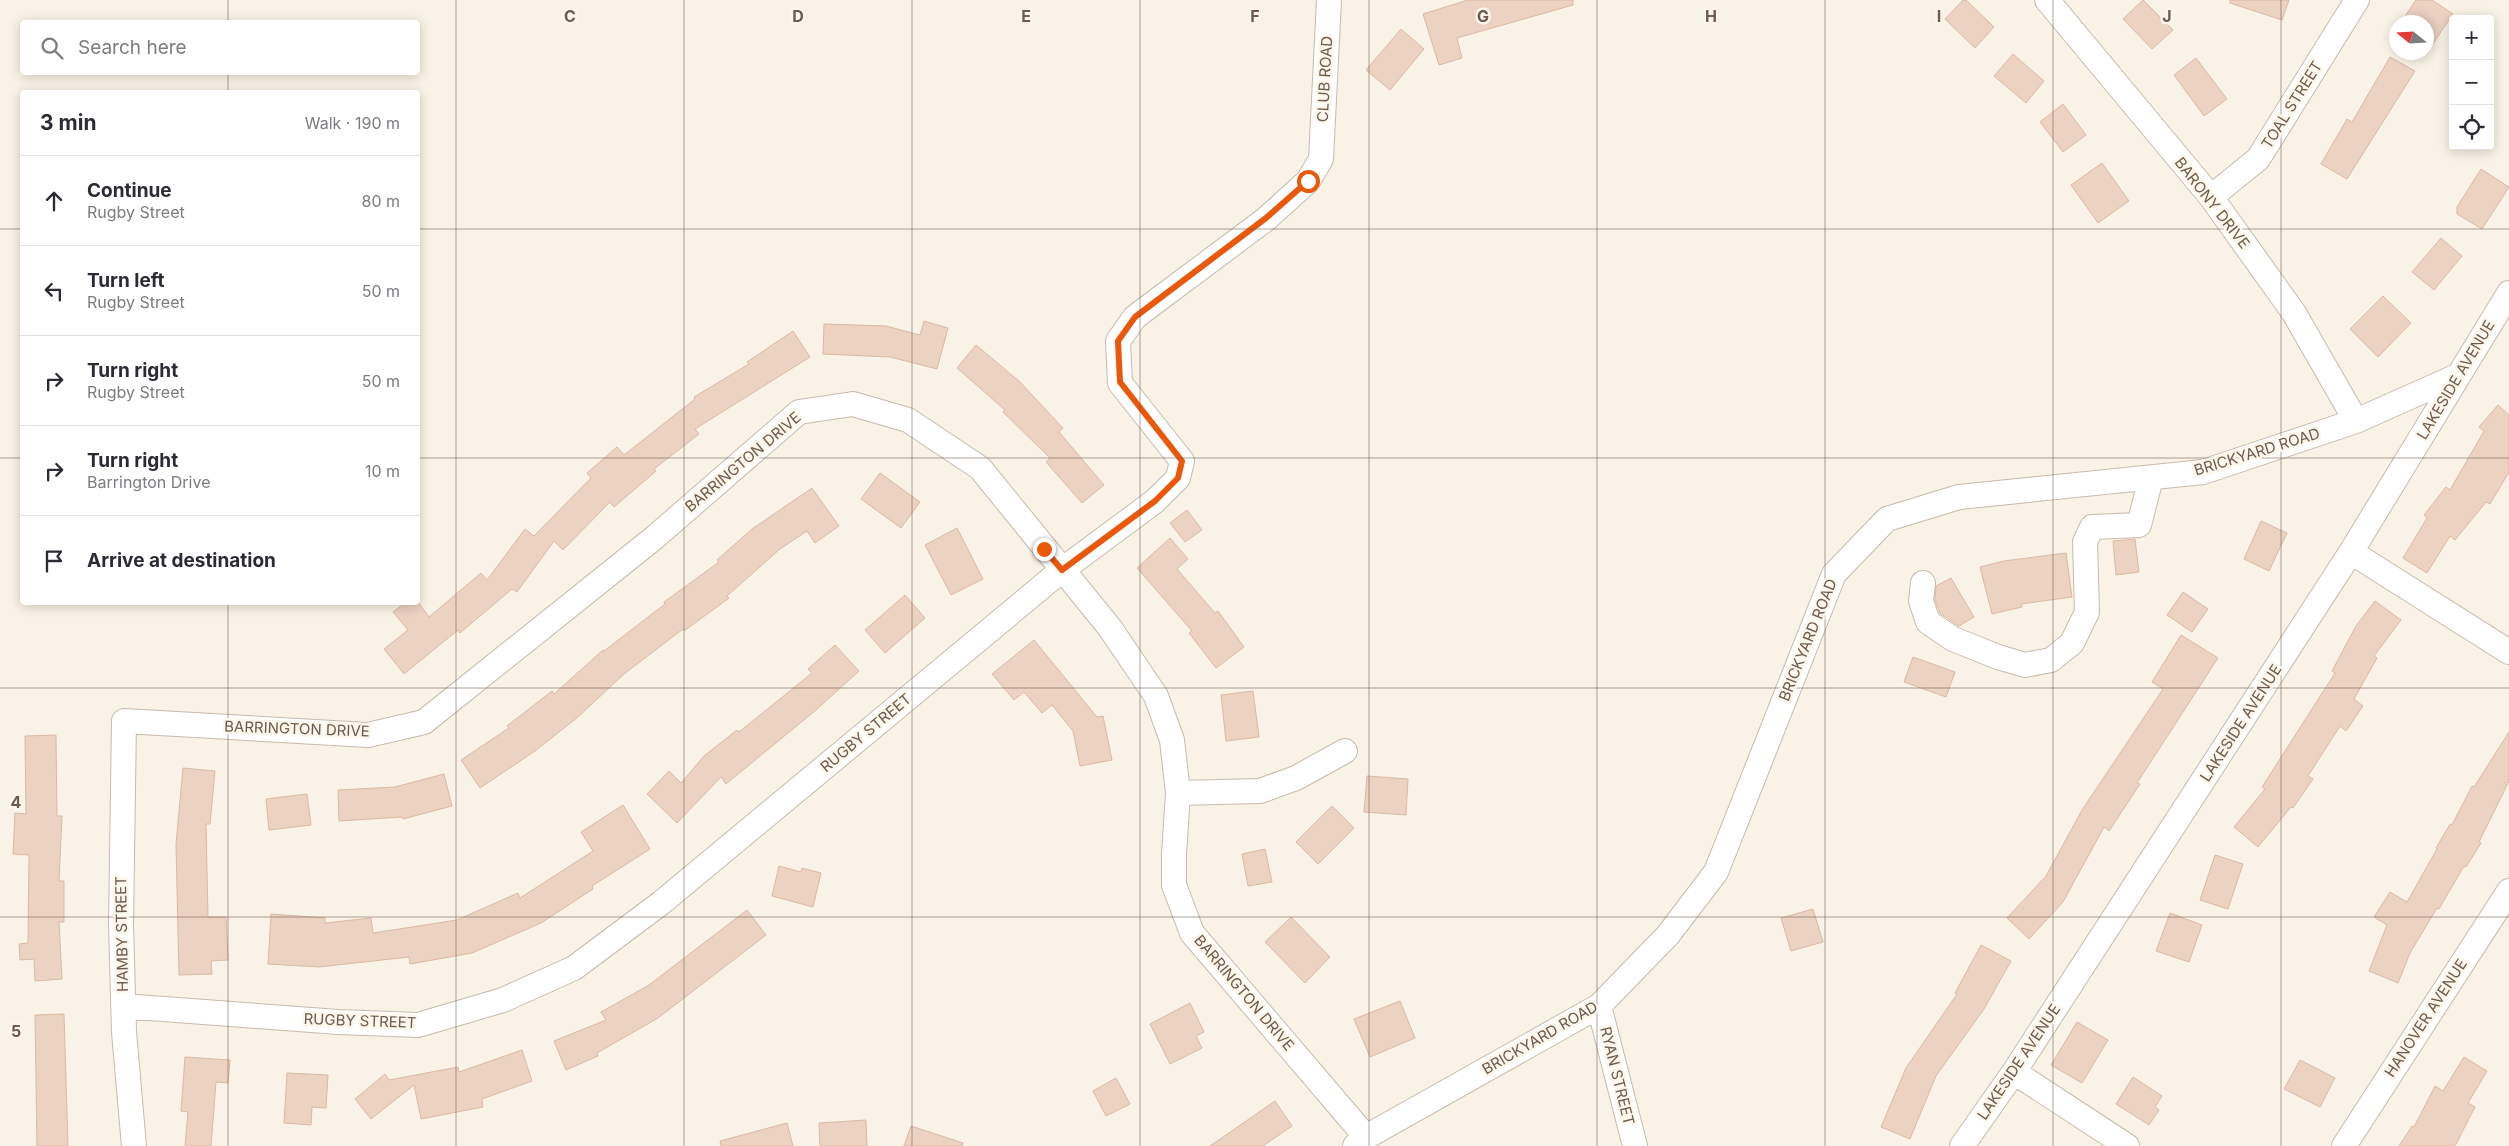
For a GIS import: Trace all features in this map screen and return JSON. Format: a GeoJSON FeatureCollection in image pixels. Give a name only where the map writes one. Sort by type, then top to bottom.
{"type":"FeatureCollection","features":[{"type":"Feature","properties":{"kind":"street","name":"CLUB ROAD"},"geometry":{"type":"LineString","coordinates":[[1321,159],[1329,0]]}},
{"type":"Feature","properties":{"kind":"street","name":"BARONY DRIVE"},"geometry":{"type":"LineString","coordinates":[[2047,0],[2211,197],[2294,313],[2356,421]]}},
{"type":"Feature","properties":{"kind":"street","name":"TOAL STREET"},"geometry":{"type":"LineString","coordinates":[[2211,197],[2258,159],[2357,0]]}},
{"type":"Feature","properties":{"kind":"street","name":"RUGBY STREET"},"geometry":{"type":"LineString","coordinates":[[123,1006],[328,1021],[418,1025],[504,1000],[574,968],[662,903],[1062,570],[1155,501],[1178,478],[1182,461],[1120,382],[1118,341],[1135,317],[1266,218],[1308,181],[1321,159]]}},
{"type":"Feature","properties":{"kind":"street","name":"LAKESIDE AVENUE"},"geometry":{"type":"LineString","coordinates":[[1962,1146],[2014,1072],[2351,552],[2509,293]]}},
{"type":"Feature","properties":{"kind":"street","name":"BRICKYARD ROAD"},"geometry":{"type":"LineString","coordinates":[[1360,1141],[1599,1006],[1668,935],[1716,872],[1834,574],[1887,520],[1959,497],[2203,472],[2356,421],[2457,376]]}},
{"type":"Feature","properties":{"kind":"street","name":"BARRINGTON DRIVE"},"geometry":{"type":"LineString","coordinates":[[124,721],[368,734],[424,722],[654,538],[799,412],[853,404],[908,420],[980,468],[1110,628],[1156,696],[1172,740],[1178,793],[1174,885],[1192,933],[1360,1141]]}},
{"type":"Feature","properties":{"kind":"street"},"geometry":{"type":"LineString","coordinates":[[1923,583],[1921,601],[1928,622],[1953,639],[2024,665],[2051,660],[2072,643],[2088,612],[2085,542],[2092,527],[2139,525],[2151,478]]}},
{"type":"Feature","properties":{"kind":"street"},"geometry":{"type":"LineString","coordinates":[[2351,552],[2509,652]]}},
{"type":"Feature","properties":{"kind":"street","name":"HAMBY STREET"},"geometry":{"type":"LineString","coordinates":[[124,721],[121,924],[123,1006],[134,1146]]}},
{"type":"Feature","properties":{"kind":"street"},"geometry":{"type":"LineString","coordinates":[[1178,793],[1260,791],[1296,778],[1345,752]]}},
{"type":"Feature","properties":{"kind":"street","name":"HANOVER AVENUE"},"geometry":{"type":"LineString","coordinates":[[2344,1146],[2509,891]]}},
{"type":"Feature","properties":{"kind":"street","name":"RYAN STREET"},"geometry":{"type":"LineString","coordinates":[[1599,1006],[1635,1146]]}},
{"type":"Feature","properties":{"kind":"street"},"geometry":{"type":"LineString","coordinates":[[2014,1072],[2127,1146]]}},
{"type":"Feature","properties":{"kind":"building"},"geometry":{"type":"Polygon","coordinates":[[[1468,0],[1573,0],[1573,5],[1457,38],[1462,58],[1439,65],[1423,14],[1468,0]]]}},
{"type":"Feature","properties":{"kind":"building"},"geometry":{"type":"Polygon","coordinates":[[[1963,0],[1966,0],[1994,27],[1975,48],[1945,19],[1963,0]]]}},
{"type":"Feature","properties":{"kind":"building"},"geometry":{"type":"Polygon","coordinates":[[[2143,0],[2173,30],[2152,49],[2123,19],[2143,0]]]}},
{"type":"Feature","properties":{"kind":"building"},"geometry":{"type":"Polygon","coordinates":[[[2230,0],[2289,0],[2282,20],[2230,3],[2230,0]]]}},
{"type":"Feature","properties":{"kind":"building"},"geometry":{"type":"Polygon","coordinates":[[[2416,0],[2432,0],[2453,14],[2449,15],[2449,20],[2434,42],[2434,15],[2406,15],[2416,0]]]}},
{"type":"Feature","properties":{"kind":"building"},"geometry":{"type":"Polygon","coordinates":[[[1401,29],[1424,49],[1390,90],[1366,70],[1401,29]]]}},
{"type":"Feature","properties":{"kind":"building"},"geometry":{"type":"Polygon","coordinates":[[[2013,54],[2044,81],[2026,103],[1994,76],[2013,54]]]}},
{"type":"Feature","properties":{"kind":"building"},"geometry":{"type":"Polygon","coordinates":[[[2196,58],[2227,99],[2204,116],[2174,75],[2196,58]]]}},
{"type":"Feature","properties":{"kind":"building"},"geometry":{"type":"Polygon","coordinates":[[[2389,59],[2395,60],[2415,71],[2347,179],[2321,164],[2347,119],[2352,122],[2389,59]]]}},
{"type":"Feature","properties":{"kind":"building"},"geometry":{"type":"Polygon","coordinates":[[[2063,104],[2086,135],[2063,152],[2040,122],[2063,104]]]}},
{"type":"Feature","properties":{"kind":"building"},"geometry":{"type":"Polygon","coordinates":[[[2102,163],[2129,201],[2098,223],[2071,185],[2102,163]]]}},
{"type":"Feature","properties":{"kind":"building"},"geometry":{"type":"Polygon","coordinates":[[[2481,169],[2509,187],[2482,229],[2457,214],[2457,207],[2481,169]]]}},
{"type":"Feature","properties":{"kind":"building"},"geometry":{"type":"Polygon","coordinates":[[[2441,238],[2462,256],[2434,290],[2412,272],[2441,238]]]}},
{"type":"Feature","properties":{"kind":"building"},"geometry":{"type":"Polygon","coordinates":[[[2383,296],[2411,323],[2378,357],[2350,329],[2383,296]]]}},
{"type":"Feature","properties":{"kind":"building"},"geometry":{"type":"Polygon","coordinates":[[[924,321],[948,328],[937,369],[890,357],[823,354],[824,324],[886,326],[920,335],[924,321]]]}},
{"type":"Feature","properties":{"kind":"building"},"geometry":{"type":"Polygon","coordinates":[[[793,331],[810,357],[695,429],[699,434],[654,469],[656,471],[614,507],[610,502],[563,550],[554,541],[517,592],[512,589],[460,633],[458,630],[404,674],[384,649],[408,630],[393,612],[402,605],[420,605],[429,617],[481,573],[487,580],[525,529],[534,536],[591,478],[587,473],[617,447],[624,455],[695,399],[694,397],[749,364],[747,362],[793,331]]]}},
{"type":"Feature","properties":{"kind":"building"},"geometry":{"type":"Polygon","coordinates":[[[976,345],[1019,381],[1063,428],[1059,432],[1104,485],[1082,503],[1046,462],[1050,458],[1003,412],[1005,410],[957,368],[976,345]]]}},
{"type":"Feature","properties":{"kind":"building"},"geometry":{"type":"Polygon","coordinates":[[[2498,405],[2509,415],[2509,472],[2490,504],[2486,502],[2455,540],[2450,536],[2427,573],[2403,558],[2427,518],[2424,515],[2446,487],[2450,490],[2484,431],[2479,427],[2498,405]]]}},
{"type":"Feature","properties":{"kind":"building"},"geometry":{"type":"Polygon","coordinates":[[[880,473],[920,502],[901,528],[861,499],[880,473]]]}},
{"type":"Feature","properties":{"kind":"building"},"geometry":{"type":"Polygon","coordinates":[[[812,488],[839,526],[815,543],[807,531],[780,549],[727,596],[729,598],[684,631],[683,629],[624,674],[578,717],[535,751],[480,788],[461,760],[509,728],[507,726],[552,691],[554,694],[603,650],[719,562],[717,560],[752,529],[812,488]]]}},
{"type":"Feature","properties":{"kind":"building"},"geometry":{"type":"Polygon","coordinates":[[[1187,510],[1202,530],[1185,542],[1170,523],[1187,510]]]}},
{"type":"Feature","properties":{"kind":"building"},"geometry":{"type":"Polygon","coordinates":[[[2261,521],[2287,533],[2269,571],[2244,559],[2261,521]]]}},
{"type":"Feature","properties":{"kind":"building"},"geometry":{"type":"Polygon","coordinates":[[[957,528],[983,579],[951,595],[925,545],[957,528]]]}},
{"type":"Feature","properties":{"kind":"building"},"geometry":{"type":"Polygon","coordinates":[[[1170,538],[1188,559],[1177,569],[1215,613],[1218,611],[1244,647],[1216,668],[1189,633],[1192,631],[1137,568],[1170,538]]]}},
{"type":"Feature","properties":{"kind":"building"},"geometry":{"type":"Polygon","coordinates":[[[2135,539],[2139,572],[2116,575],[2113,541],[2135,539]]]}},
{"type":"Feature","properties":{"kind":"building"},"geometry":{"type":"Polygon","coordinates":[[[2066,553],[2072,597],[2021,604],[2022,607],[1992,614],[1980,567],[2004,561],[2066,553]]]}},
{"type":"Feature","properties":{"kind":"building"},"geometry":{"type":"Polygon","coordinates":[[[1951,578],[1974,617],[1959,626],[1940,613],[1935,600],[1936,586],[1951,578]]]}},
{"type":"Feature","properties":{"kind":"building"},"geometry":{"type":"Polygon","coordinates":[[[2183,592],[2208,609],[2192,632],[2167,615],[2183,592]]]}},
{"type":"Feature","properties":{"kind":"building"},"geometry":{"type":"Polygon","coordinates":[[[905,595],[925,618],[885,653],[865,630],[905,595]]]}},
{"type":"Feature","properties":{"kind":"building"},"geometry":{"type":"Polygon","coordinates":[[[2375,601],[2401,620],[2374,656],[2377,658],[2354,699],[2363,706],[2346,731],[2340,726],[2308,776],[2313,779],[2293,808],[2291,807],[2258,847],[2234,827],[2265,789],[2262,787],[2335,673],[2332,671],[2356,626],[2375,601]]]}},
{"type":"Feature","properties":{"kind":"building"},"geometry":{"type":"Polygon","coordinates":[[[2181,635],[2218,658],[2137,783],[2140,784],[2109,831],[2104,827],[2063,902],[2029,939],[2007,918],[2046,876],[2082,810],[2163,689],[2152,682],[2181,635]]]}},
{"type":"Feature","properties":{"kind":"building"},"geometry":{"type":"Polygon","coordinates":[[[1034,640],[1097,717],[1103,716],[1112,760],[1080,766],[1073,731],[1052,705],[1042,713],[1024,692],[1014,700],[992,674],[1034,640]]]}},
{"type":"Feature","properties":{"kind":"building"},"geometry":{"type":"Polygon","coordinates":[[[835,645],[859,671],[816,710],[726,784],[721,777],[677,823],[647,794],[669,771],[681,783],[704,756],[737,730],[739,732],[812,673],[808,669],[835,645]]]}},
{"type":"Feature","properties":{"kind":"building"},"geometry":{"type":"Polygon","coordinates":[[[1913,657],[1955,672],[1946,697],[1904,682],[1913,657]]]}},
{"type":"Feature","properties":{"kind":"building"},"geometry":{"type":"Polygon","coordinates":[[[1253,691],[1259,737],[1226,741],[1221,695],[1253,691]]]}},
{"type":"Feature","properties":{"kind":"building"},"geometry":{"type":"Polygon","coordinates":[[[2509,732],[2509,781],[2479,842],[2481,843],[2466,867],[2464,866],[2410,953],[2398,983],[2369,971],[2387,925],[2374,917],[2390,892],[2407,902],[2450,824],[2452,825],[2472,786],[2474,787],[2509,732]]]}},
{"type":"Feature","properties":{"kind":"building"},"geometry":{"type":"Polygon","coordinates":[[[56,735],[57,816],[62,816],[59,881],[64,881],[64,922],[59,922],[62,979],[35,981],[34,959],[20,960],[19,944],[28,943],[29,855],[13,854],[15,813],[26,814],[25,736],[56,735]]]}},
{"type":"Feature","properties":{"kind":"building"},"geometry":{"type":"Polygon","coordinates":[[[183,768],[215,771],[210,824],[206,824],[208,917],[226,917],[228,960],[211,961],[212,974],[179,975],[176,844],[183,768]]]}},
{"type":"Feature","properties":{"kind":"building"},"geometry":{"type":"Polygon","coordinates":[[[444,774],[452,806],[403,819],[402,817],[339,821],[338,790],[395,787],[444,774]]]}},
{"type":"Feature","properties":{"kind":"building"},"geometry":{"type":"Polygon","coordinates":[[[1367,776],[1408,779],[1406,815],[1364,812],[1367,776]]]}},
{"type":"Feature","properties":{"kind":"building"},"geometry":{"type":"Polygon","coordinates":[[[307,794],[311,825],[269,830],[266,799],[307,794]]]}},
{"type":"Feature","properties":{"kind":"building"},"geometry":{"type":"Polygon","coordinates":[[[623,805],[650,849],[592,886],[593,889],[541,923],[472,953],[410,964],[409,957],[319,967],[268,964],[271,914],[325,918],[325,923],[371,918],[373,933],[457,920],[518,893],[520,898],[593,851],[581,832],[623,805]]]}},
{"type":"Feature","properties":{"kind":"building"},"geometry":{"type":"Polygon","coordinates":[[[1332,806],[1354,828],[1318,864],[1296,842],[1332,806]]]}},
{"type":"Feature","properties":{"kind":"building"},"geometry":{"type":"Polygon","coordinates":[[[1265,849],[1272,882],[1248,886],[1242,854],[1265,849]]]}},
{"type":"Feature","properties":{"kind":"building"},"geometry":{"type":"Polygon","coordinates":[[[2215,855],[2243,864],[2228,909],[2200,900],[2215,855]]]}},
{"type":"Feature","properties":{"kind":"building"},"geometry":{"type":"Polygon","coordinates":[[[779,866],[801,872],[802,868],[821,873],[813,907],[772,896],[779,866]]]}},
{"type":"Feature","properties":{"kind":"building"},"geometry":{"type":"Polygon","coordinates":[[[1813,909],[1823,942],[1791,951],[1781,918],[1813,909]]]}},
{"type":"Feature","properties":{"kind":"building"},"geometry":{"type":"Polygon","coordinates":[[[747,910],[766,935],[658,1018],[597,1053],[598,1056],[566,1070],[554,1041],[606,1020],[601,1012],[649,985],[747,910]]]}},
{"type":"Feature","properties":{"kind":"building"},"geometry":{"type":"Polygon","coordinates":[[[2170,913],[2202,925],[2189,962],[2156,951],[2170,913]]]}},
{"type":"Feature","properties":{"kind":"building"},"geometry":{"type":"Polygon","coordinates":[[[1291,917],[1330,957],[1305,983],[1265,942],[1291,917]]]}},
{"type":"Feature","properties":{"kind":"building"},"geometry":{"type":"Polygon","coordinates":[[[1981,945],[2011,961],[1984,1009],[1936,1076],[1910,1139],[1881,1127],[1906,1068],[1957,994],[1955,993],[1981,945]]]}},
{"type":"Feature","properties":{"kind":"building"},"geometry":{"type":"Polygon","coordinates":[[[1400,1001],[1415,1038],[1370,1057],[1354,1019],[1400,1001]]]}},
{"type":"Feature","properties":{"kind":"building"},"geometry":{"type":"Polygon","coordinates":[[[1190,1003],[1204,1032],[1196,1036],[1202,1048],[1170,1064],[1150,1024],[1190,1003]]]}},
{"type":"Feature","properties":{"kind":"building"},"geometry":{"type":"Polygon","coordinates":[[[64,1014],[68,1146],[37,1146],[35,1015],[64,1014]]]}},
{"type":"Feature","properties":{"kind":"building"},"geometry":{"type":"Polygon","coordinates":[[[2077,1022],[2108,1040],[2082,1083],[2051,1065],[2077,1022]]]}},
{"type":"Feature","properties":{"kind":"building"},"geometry":{"type":"Polygon","coordinates":[[[522,1050],[532,1081],[482,1099],[483,1107],[421,1119],[414,1085],[371,1119],[355,1099],[385,1074],[389,1080],[458,1067],[459,1072],[522,1050]]]}},
{"type":"Feature","properties":{"kind":"building"},"geometry":{"type":"Polygon","coordinates":[[[185,1057],[230,1060],[228,1083],[216,1082],[211,1146],[185,1146],[188,1112],[181,1111],[185,1057]]]}},
{"type":"Feature","properties":{"kind":"building"},"geometry":{"type":"Polygon","coordinates":[[[2464,1057],[2487,1071],[2468,1103],[2475,1107],[2455,1146],[2399,1146],[2412,1126],[2414,1127],[2435,1086],[2443,1091],[2464,1057]]]}},
{"type":"Feature","properties":{"kind":"building"},"geometry":{"type":"Polygon","coordinates":[[[2300,1060],[2335,1078],[2320,1107],[2284,1089],[2300,1060]]]}},
{"type":"Feature","properties":{"kind":"building"},"geometry":{"type":"Polygon","coordinates":[[[287,1073],[328,1075],[326,1108],[312,1107],[311,1125],[284,1123],[287,1073]]]}},
{"type":"Feature","properties":{"kind":"building"},"geometry":{"type":"Polygon","coordinates":[[[2133,1077],[2162,1096],[2155,1107],[2159,1110],[2149,1125],[2116,1104],[2133,1077]]]}},
{"type":"Feature","properties":{"kind":"building"},"geometry":{"type":"Polygon","coordinates":[[[1116,1078],[1130,1104],[1106,1116],[1093,1091],[1116,1078]]]}},
{"type":"Feature","properties":{"kind":"building"},"geometry":{"type":"Polygon","coordinates":[[[1275,1101],[1292,1126],[1263,1146],[1210,1146],[1275,1101]]]}},
{"type":"Feature","properties":{"kind":"building"},"geometry":{"type":"Polygon","coordinates":[[[866,1120],[867,1146],[820,1146],[819,1123],[866,1120]]]}},
{"type":"Feature","properties":{"kind":"building"},"geometry":{"type":"Polygon","coordinates":[[[787,1123],[793,1146],[721,1146],[720,1141],[787,1123]]]}},
{"type":"Feature","properties":{"kind":"building"},"geometry":{"type":"Polygon","coordinates":[[[911,1126],[963,1143],[962,1146],[904,1146],[911,1126]]]}},
{"type":"Feature","properties":{"kind":"route"},"geometry":{"type":"LineString","coordinates":[[1044,549],[1062,570],[1155,501],[1178,478],[1182,461],[1120,382],[1118,341],[1135,317],[1266,218],[1308,181]]}}]}
